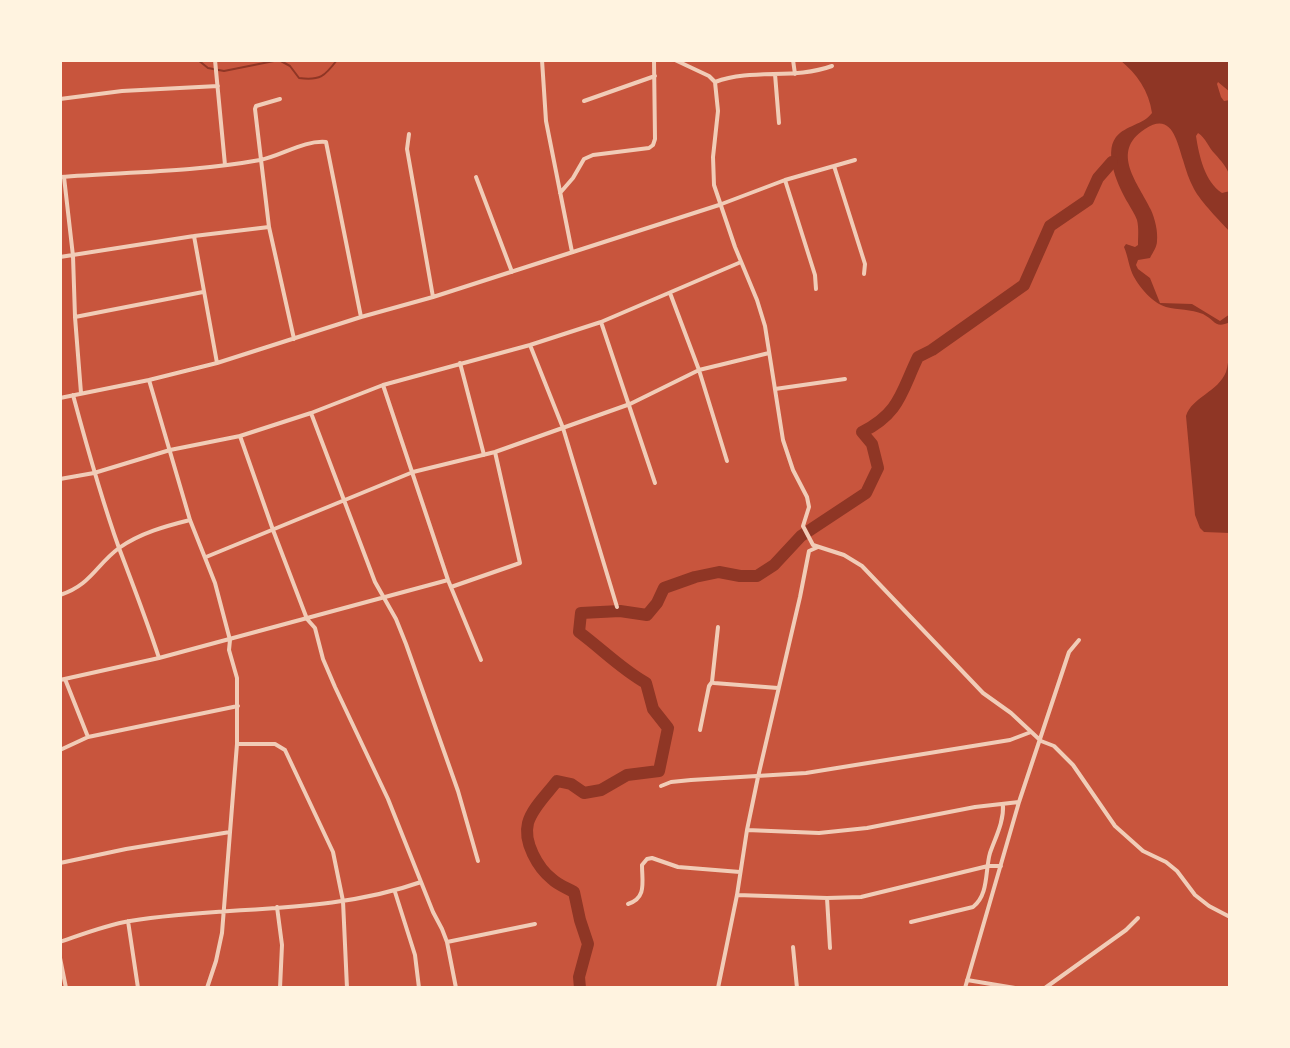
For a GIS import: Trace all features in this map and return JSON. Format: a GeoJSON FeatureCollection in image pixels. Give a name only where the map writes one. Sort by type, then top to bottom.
{"type":"FeatureCollection","features":[{"type":"Feature","properties":{"kind":"street"},"geometry":{"type":"LineString","coordinates":[[215,60],[225,165]]}},
{"type":"Feature","properties":{"kind":"street"},"geometry":{"type":"LineString","coordinates":[[542,60],[546,121],[572,252]]}},
{"type":"Feature","properties":{"kind":"street"},"geometry":{"type":"LineString","coordinates":[[560,193],[584,159],[653,145],[654,60]]}},
{"type":"Feature","properties":{"kind":"street"},"geometry":{"type":"LineString","coordinates":[[675,60],[715,82],[718,111],[713,157],[714,185],[761,311],[783,440],[809,507],[803,526],[816,546],[844,555],[862,566],[983,693],[1011,713],[1041,741],[1054,746],[1073,765],[1115,826],[1143,851],[1177,871],[1195,895],[1230,917]]}},
{"type":"Feature","properties":{"kind":"street"},"geometry":{"type":"LineString","coordinates":[[793,60],[795,74]]}},
{"type":"Feature","properties":{"kind":"street"},"geometry":{"type":"LineString","coordinates":[[715,82],[737,75],[795,74],[816,72],[832,66]]}},
{"type":"Feature","properties":{"kind":"street"},"geometry":{"type":"LineString","coordinates":[[775,74],[779,123]]}},
{"type":"Feature","properties":{"kind":"street"},"geometry":{"type":"LineString","coordinates":[[584,101],[655,76]]}},
{"type":"Feature","properties":{"kind":"street"},"geometry":{"type":"LineString","coordinates":[[60,99],[122,91],[218,86]]}},
{"type":"Feature","properties":{"kind":"street"},"geometry":{"type":"LineString","coordinates":[[280,99],[263,103],[255,109],[269,227],[294,339]]}},
{"type":"Feature","properties":{"kind":"street"},"geometry":{"type":"LineString","coordinates":[[409,134],[407,149],[433,297]]}},
{"type":"Feature","properties":{"kind":"street"},"geometry":{"type":"LineString","coordinates":[[81,393],[73,256],[62,177],[206,168],[262,160],[326,142],[361,317]]}},
{"type":"Feature","properties":{"kind":"street"},"geometry":{"type":"LineString","coordinates":[[60,398],[217,363],[512,272],[719,205],[785,180],[855,160]]}},
{"type":"Feature","properties":{"kind":"street"},"geometry":{"type":"LineString","coordinates":[[834,166],[865,264],[864,274]]}},
{"type":"Feature","properties":{"kind":"street"},"geometry":{"type":"LineString","coordinates":[[476,177],[512,272]]}},
{"type":"Feature","properties":{"kind":"street"},"geometry":{"type":"LineString","coordinates":[[785,180],[815,275],[816,289]]}},
{"type":"Feature","properties":{"kind":"street"},"geometry":{"type":"LineString","coordinates":[[60,257],[269,227]]}},
{"type":"Feature","properties":{"kind":"street"},"geometry":{"type":"LineString","coordinates":[[194,236],[217,363]]}},
{"type":"Feature","properties":{"kind":"street"},"geometry":{"type":"LineString","coordinates":[[60,479],[94,473],[170,450],[240,436],[383,385],[530,345],[601,322],[741,262]]}},
{"type":"Feature","properties":{"kind":"street"},"geometry":{"type":"LineString","coordinates":[[75,317],[203,292]]}},
{"type":"Feature","properties":{"kind":"street"},"geometry":{"type":"LineString","coordinates":[[670,293],[699,370],[727,461]]}},
{"type":"Feature","properties":{"kind":"street"},"geometry":{"type":"LineString","coordinates":[[601,322],[655,483]]}},
{"type":"Feature","properties":{"kind":"street"},"geometry":{"type":"LineString","coordinates":[[530,345],[563,428],[617,607]]}},
{"type":"Feature","properties":{"kind":"street"},"geometry":{"type":"LineString","coordinates":[[206,557],[413,472],[495,452],[630,404],[699,370],[769,353]]}},
{"type":"Feature","properties":{"kind":"street"},"geometry":{"type":"LineString","coordinates":[[460,363],[484,455]]}},
{"type":"Feature","properties":{"kind":"street"},"geometry":{"type":"LineString","coordinates":[[775,389],[845,379]]}},
{"type":"Feature","properties":{"kind":"street"},"geometry":{"type":"LineString","coordinates":[[149,380],[190,520],[206,557],[230,640],[229,650],[237,678],[237,744],[222,933],[207,988]]}},
{"type":"Feature","properties":{"kind":"street"},"geometry":{"type":"LineString","coordinates":[[383,385],[448,580],[481,660]]}},
{"type":"Feature","properties":{"kind":"street"},"geometry":{"type":"LineString","coordinates":[[73,395],[94,473],[159,658]]}},
{"type":"Feature","properties":{"kind":"street"},"geometry":{"type":"LineString","coordinates":[[311,413],[375,582],[406,644],[458,791],[478,861]]}},
{"type":"Feature","properties":{"kind":"street"},"geometry":{"type":"LineString","coordinates":[[240,436],[307,619],[315,628],[323,659],[388,799],[447,942],[456,988]]}},
{"type":"Feature","properties":{"kind":"street"},"geometry":{"type":"LineString","coordinates":[[451,587],[520,563],[495,452]]}},
{"type":"Feature","properties":{"kind":"street"},"geometry":{"type":"LineString","coordinates":[[60,595],[87,582],[119,548],[154,531],[190,520]]}},
{"type":"Feature","properties":{"kind":"street"},"geometry":{"type":"LineString","coordinates":[[718,988],[758,777],[809,551],[816,546]]}},
{"type":"Feature","properties":{"kind":"street"},"geometry":{"type":"LineString","coordinates":[[88,737],[63,680],[230,640],[448,580]]}},
{"type":"Feature","properties":{"kind":"street"},"geometry":{"type":"LineString","coordinates":[[700,730],[712,682],[718,627]]}},
{"type":"Feature","properties":{"kind":"street"},"geometry":{"type":"LineString","coordinates":[[965,988],[1019,802],[1069,652],[1079,640]]}},
{"type":"Feature","properties":{"kind":"street"},"geometry":{"type":"LineString","coordinates":[[712,682],[778,688]]}},
{"type":"Feature","properties":{"kind":"street"},"geometry":{"type":"LineString","coordinates":[[60,750],[88,737],[238,706]]}},
{"type":"Feature","properties":{"kind":"street"},"geometry":{"type":"LineString","coordinates":[[661,786],[691,780],[806,773],[1010,740],[1031,732]]}},
{"type":"Feature","properties":{"kind":"street"},"geometry":{"type":"LineString","coordinates":[[237,744],[275,744],[285,750],[333,852],[343,901],[347,988]]}},
{"type":"Feature","properties":{"kind":"street"},"geometry":{"type":"LineString","coordinates":[[747,830],[819,833],[867,828],[975,807],[1019,802]]}},
{"type":"Feature","properties":{"kind":"street"},"geometry":{"type":"LineString","coordinates":[[911,922],[978,904],[1002,820],[1003,804]]}},
{"type":"Feature","properties":{"kind":"street"},"geometry":{"type":"LineString","coordinates":[[60,863],[230,832]]}},
{"type":"Feature","properties":{"kind":"street"},"geometry":{"type":"LineString","coordinates":[[628,904],[639,900],[642,895],[642,865],[647,859],[678,867],[741,872]]}},
{"type":"Feature","properties":{"kind":"street"},"geometry":{"type":"LineString","coordinates":[[737,895],[827,898],[870,895],[988,866],[1001,866]]}},
{"type":"Feature","properties":{"kind":"street"},"geometry":{"type":"LineString","coordinates":[[60,942],[128,921],[343,901],[395,892],[421,882]]}},
{"type":"Feature","properties":{"kind":"street"},"geometry":{"type":"LineString","coordinates":[[395,892],[415,955],[419,988]]}},
{"type":"Feature","properties":{"kind":"street"},"geometry":{"type":"LineString","coordinates":[[827,898],[830,948]]}},
{"type":"Feature","properties":{"kind":"street"},"geometry":{"type":"LineString","coordinates":[[277,907],[282,945],[280,988]]}},
{"type":"Feature","properties":{"kind":"street"},"geometry":{"type":"LineString","coordinates":[[1045,988],[1138,918]]}},
{"type":"Feature","properties":{"kind":"street"},"geometry":{"type":"LineString","coordinates":[[128,921],[138,988]]}},
{"type":"Feature","properties":{"kind":"street"},"geometry":{"type":"LineString","coordinates":[[447,942],[535,924]]}},
{"type":"Feature","properties":{"kind":"street"},"geometry":{"type":"LineString","coordinates":[[793,947],[797,988]]}},
{"type":"Feature","properties":{"kind":"street"},"geometry":{"type":"LineString","coordinates":[[60,958],[66,988]]}},
{"type":"Feature","properties":{"kind":"street"},"geometry":{"type":"LineString","coordinates":[[967,980],[1015,988]]}},
{"type":"Feature","properties":{"kind":"street"},"geometry":{"type":"LineString","coordinates":[[762,988],[790,988]]}},
{"type":"Feature","properties":{"kind":"shaded area"},"geometry":{"type":"Polygon","coordinates":[[[1120,60],[1230,60],[1230,92],[1217,84],[1224,101],[1230,100],[1230,176],[1203,137],[1198,133],[1196,136],[1201,160],[1211,182],[1222,193],[1230,191],[1230,232],[1194,189],[1172,131],[1167,126],[1154,124],[1134,138],[1128,158],[1157,233],[1154,252],[1150,258],[1138,260],[1138,269],[1150,278],[1160,303],[1192,304],[1220,321],[1230,314],[1230,322],[1218,324],[1198,312],[1161,305],[1143,290],[1132,273],[1124,247],[1126,244],[1138,245],[1138,223],[1117,180],[1112,144],[1120,133],[1152,113],[1141,84],[1120,60]]]}},
{"type":"Feature","properties":{"kind":"shaded area"},"geometry":{"type":"Polygon","coordinates":[[[1230,353],[1230,533],[1204,532],[1195,515],[1186,416],[1189,409],[1222,379],[1230,353]]]}},
{"type":"Feature","properties":{"kind":"waterway"},"geometry":{"type":"LineString","coordinates":[[198,60],[208,68],[224,71],[279,60],[290,66],[299,78],[306,79],[321,76],[337,60]]}},
{"type":"Feature","properties":{"kind":"waterway"},"geometry":{"type":"LineString","coordinates":[[580,988],[579,977],[588,944],[574,892],[554,881],[537,861],[528,838],[530,817],[557,781],[571,784],[584,793],[601,790],[627,775],[659,771],[668,728],[653,709],[646,683],[579,632],[581,613],[620,611],[647,615],[664,588],[695,577],[719,572],[757,576],[774,565],[801,536],[866,493],[878,468],[872,444],[862,432],[892,409],[918,357],[1024,285],[1050,226],[1088,200],[1098,178],[1112,162]]}}]}
